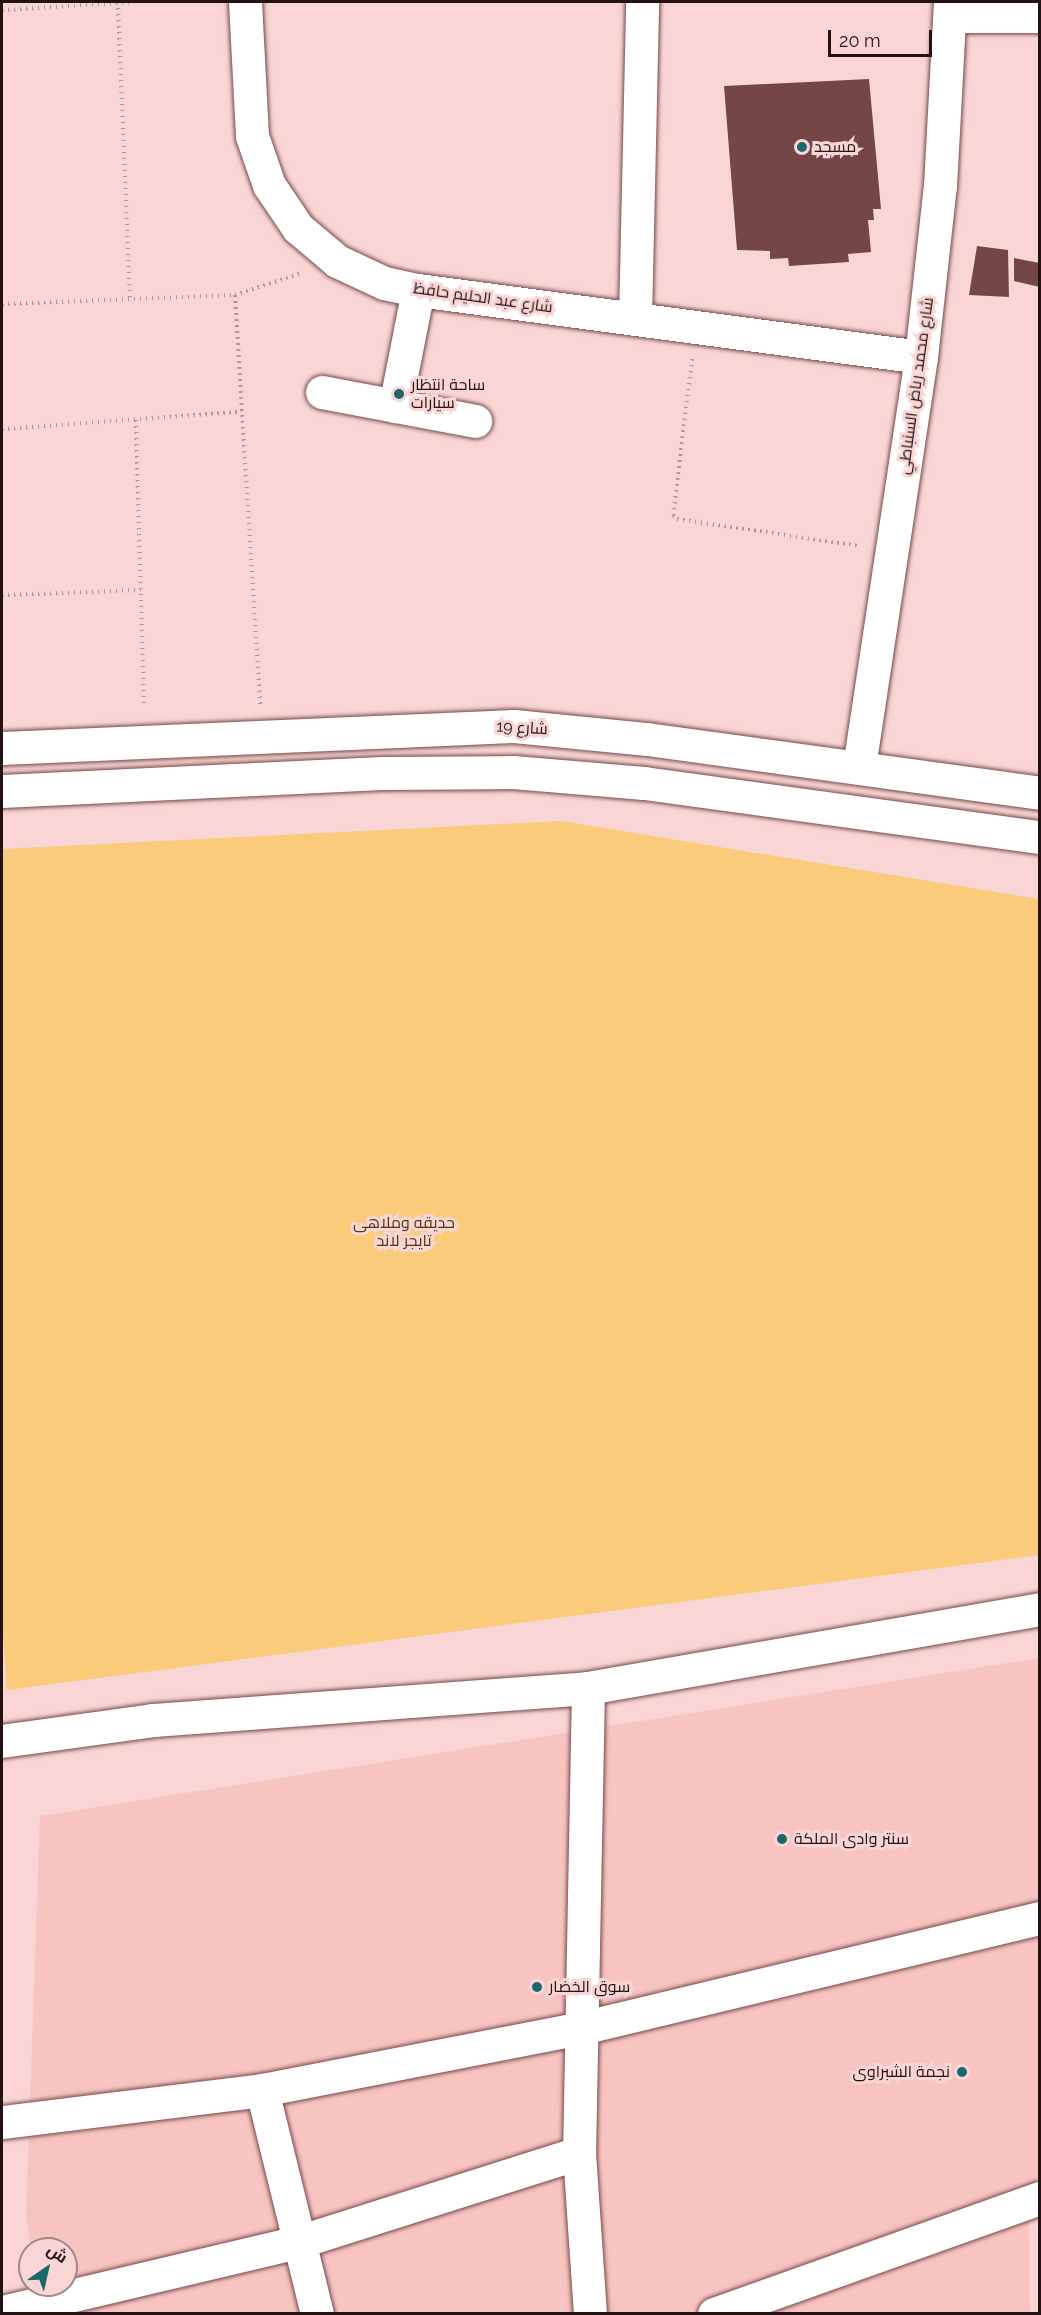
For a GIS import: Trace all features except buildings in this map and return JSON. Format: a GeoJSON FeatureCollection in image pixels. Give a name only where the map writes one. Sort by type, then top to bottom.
{"type":"FeatureCollection","features":[{"type":"Feature","properties":{"kind":"street","name":"شارع عبد الحليم حافظ"},"geometry":{"type":"LineString","coordinates":[[245,2],[252,136],[269,185],[298,228],[337,261],[384,284],[418,290],[921,357]]}},
{"type":"Feature","properties":{"kind":"street"},"geometry":{"type":"LineString","coordinates":[[635,319],[642,2]]}},
{"type":"Feature","properties":{"kind":"street"},"geometry":{"type":"LineString","coordinates":[[950,9],[1040,16]]}},
{"type":"Feature","properties":{"kind":"street","name":"شارع محمد رياض السنباطي"},"geometry":{"type":"LineString","coordinates":[[859,767],[921,357],[940,186],[950,9]]}},
{"type":"Feature","properties":{"kind":"street"},"geometry":{"type":"LineString","coordinates":[[395,406],[418,290]]}},
{"type":"Feature","properties":{"kind":"street"},"geometry":{"type":"LineString","coordinates":[[322,392],[474,421]]}},
{"type":"Feature","properties":{"kind":"street","name":"شارع 19"},"geometry":{"type":"LineString","coordinates":[[2,748],[262,735],[514,726],[859,767],[1040,794]]}},
{"type":"Feature","properties":{"kind":"street"},"geometry":{"type":"LineString","coordinates":[[2,791],[382,773],[513,772],[644,783],[1040,837]]}},
{"type":"Feature","properties":{"kind":"street"},"geometry":{"type":"LineString","coordinates":[[2,1742],[153,1720],[588,1689],[1040,1609]]}},
{"type":"Feature","properties":{"kind":"street"},"geometry":{"type":"LineString","coordinates":[[588,1689],[579,2153],[590,2313]]}},
{"type":"Feature","properties":{"kind":"street"},"geometry":{"type":"LineString","coordinates":[[2,2122],[262,2090],[581,2028],[1040,1918]]}},
{"type":"Feature","properties":{"kind":"street"},"geometry":{"type":"LineString","coordinates":[[262,2090],[317,2313]]}},
{"type":"Feature","properties":{"kind":"street"},"geometry":{"type":"LineString","coordinates":[[2,2312],[298,2242],[579,2153]]}},
{"type":"Feature","properties":{"kind":"street"},"geometry":{"type":"LineString","coordinates":[[714,2313],[1040,2198]]}},
{"type":"Feature","properties":{"kind":"path"},"geometry":{"type":"LineString","coordinates":[[118,2],[130,300]]}},
{"type":"Feature","properties":{"kind":"path"},"geometry":{"type":"LineString","coordinates":[[2,10],[135,2]]}},
{"type":"Feature","properties":{"kind":"path"},"geometry":{"type":"LineString","coordinates":[[2,304],[236,295],[337,261]]}},
{"type":"Feature","properties":{"kind":"path"},"geometry":{"type":"LineString","coordinates":[[236,295],[241,412],[262,735]]}},
{"type":"Feature","properties":{"kind":"path"},"geometry":{"type":"LineString","coordinates":[[696,327],[673,515],[677,519],[892,551]]}},
{"type":"Feature","properties":{"kind":"path"},"geometry":{"type":"LineString","coordinates":[[2,429],[241,412]]}},
{"type":"Feature","properties":{"kind":"path"},"geometry":{"type":"LineString","coordinates":[[136,420],[145,741]]}},
{"type":"Feature","properties":{"kind":"path"},"geometry":{"type":"LineString","coordinates":[[2,596],[141,590]]}},
{"type":"Feature","properties":{"kind":"shaded area","name":"سوق الخضار"},"geometry":{"type":"Polygon","coordinates":[[[1039,1658],[1040,2158],[1029,2225],[1030,2313],[41,2313],[39,2297],[78,2297],[78,2237],[29,2237],[26,2216],[40,1816],[1039,1658]]]}},
{"type":"Feature","properties":{"kind":"green space","name":"حديقه وملاهى تايجر لاند"},"geometry":{"type":"Polygon","coordinates":[[[561,821],[1039,899],[1039,1555],[7,1690],[2,1620],[2,849],[561,821]]]}},
{"type":"Feature","properties":{"kind":"place","name":"مسجد"},"geometry":{"type":"Point","coordinates":[802,147]}},
{"type":"Feature","properties":{"kind":"place","name":"ساحة انتظار سيارات"},"geometry":{"type":"Point","coordinates":[399,394]}},
{"type":"Feature","properties":{"kind":"place","name":"سنتر وادى الملكة"},"geometry":{"type":"Point","coordinates":[782,1839]}},
{"type":"Feature","properties":{"kind":"place","name":"سوق الخضار"},"geometry":{"type":"Point","coordinates":[537,1987]}},
{"type":"Feature","properties":{"kind":"place","name":"نجمة الشبراوى"},"geometry":{"type":"Point","coordinates":[962,2072]}}]}
